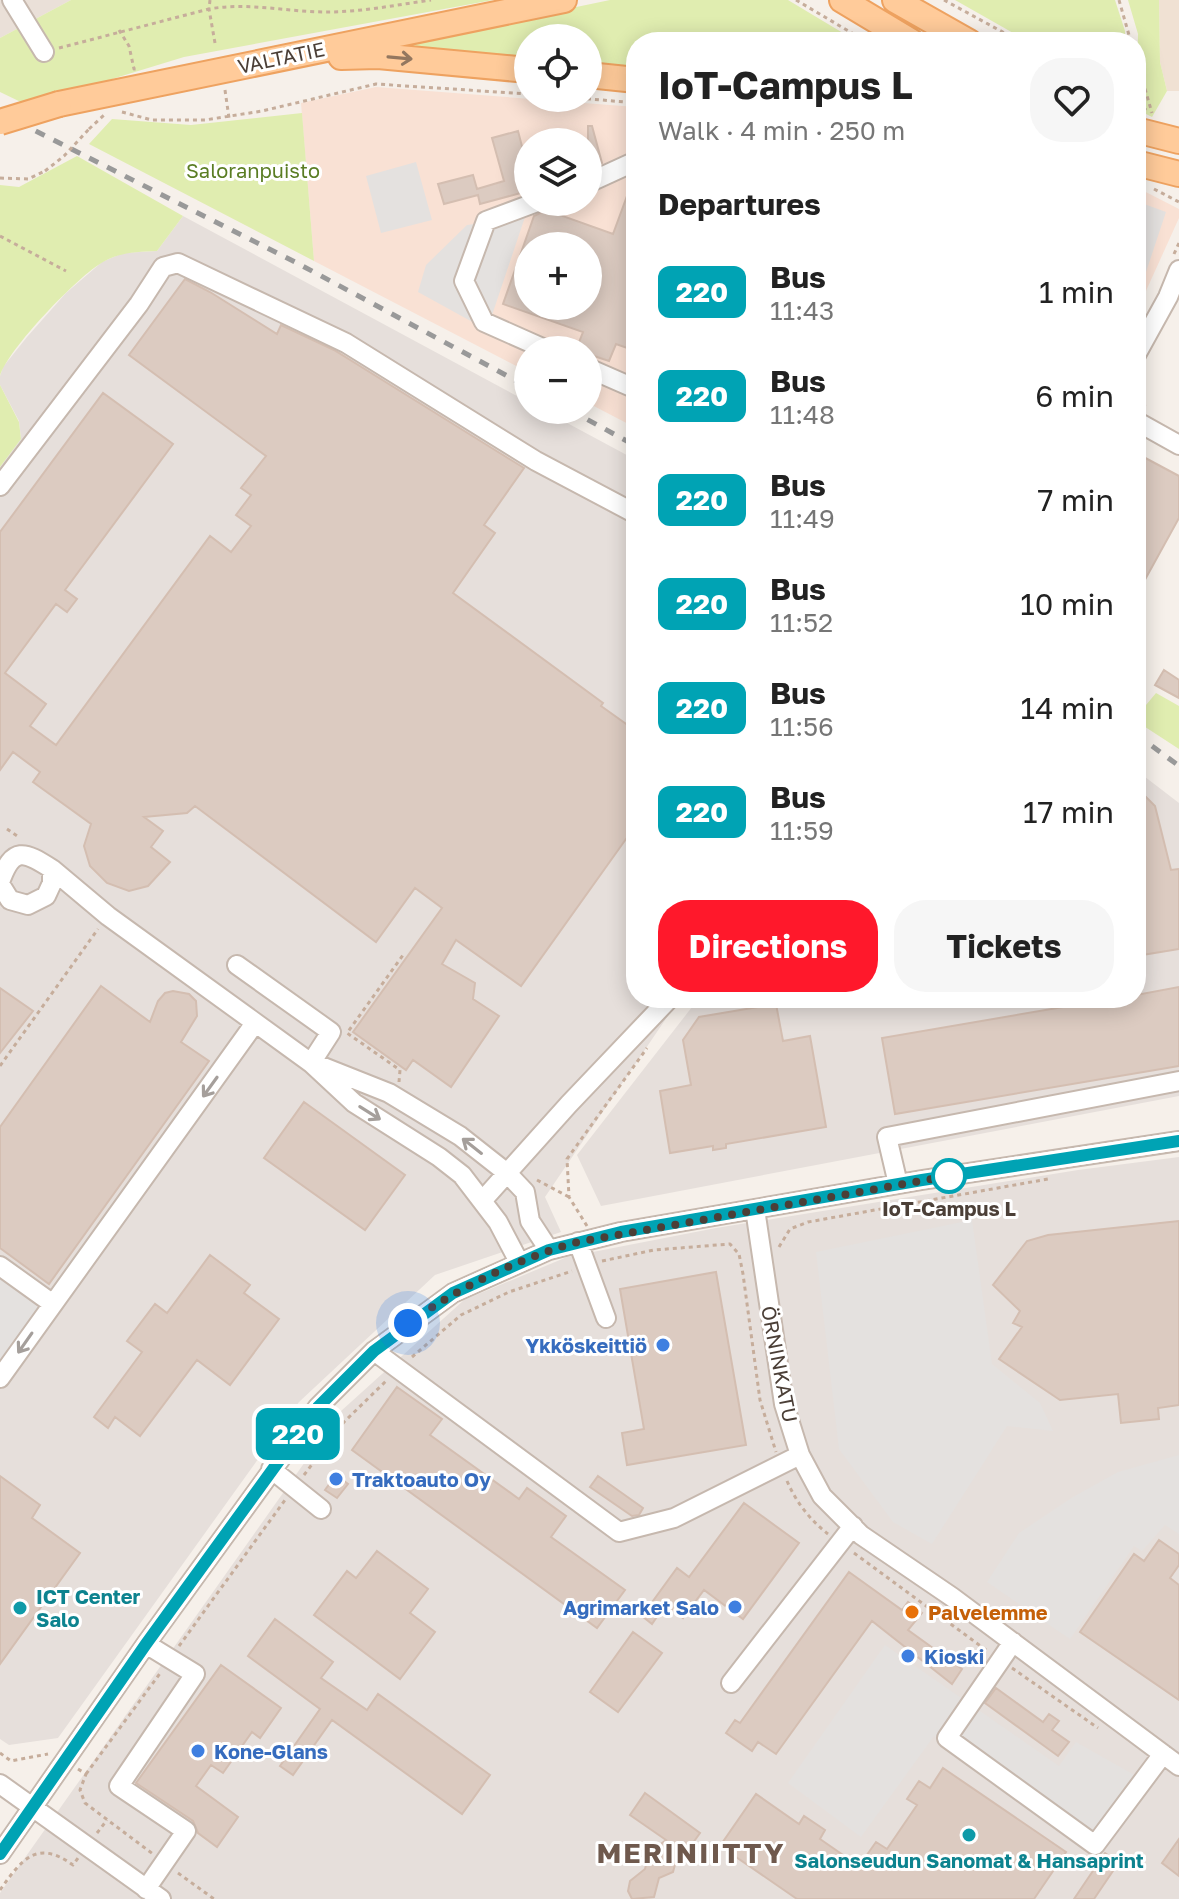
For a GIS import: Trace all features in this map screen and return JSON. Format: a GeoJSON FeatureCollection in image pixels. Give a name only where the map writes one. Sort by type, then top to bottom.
{"type":"FeatureCollection","features":[{"type":"Feature","properties":{"kind":"main road","name":"VALTATIE"},"geometry":{"type":"LineString","coordinates":[[0,122],[59,104],[564,0]]}},
{"type":"Feature","properties":{"kind":"main road"},"geometry":{"type":"LineString","coordinates":[[842,0],[895,32]]}},
{"type":"Feature","properties":{"kind":"main road"},"geometry":{"type":"LineString","coordinates":[[904,6],[916,32]]}},
{"type":"Feature","properties":{"kind":"main road"},"geometry":{"type":"LineString","coordinates":[[904,6],[951,32]]}},
{"type":"Feature","properties":{"kind":"main road"},"geometry":{"type":"LineString","coordinates":[[266,60],[378,56],[514,69]]}},
{"type":"Feature","properties":{"kind":"main road"},"geometry":{"type":"LineString","coordinates":[[602,76],[626,79]]}},
{"type":"Feature","properties":{"kind":"main road"},"geometry":{"type":"LineString","coordinates":[[1146,122],[1179,141]]}},
{"type":"Feature","properties":{"kind":"main road"},"geometry":{"type":"LineString","coordinates":[[1146,166],[1179,174]]}},
{"type":"Feature","properties":{"kind":"street"},"geometry":{"type":"LineString","coordinates":[[12,0],[44,52]]}},
{"type":"Feature","properties":{"kind":"street"},"geometry":{"type":"LineString","coordinates":[[602,177],[626,166]]}},
{"type":"Feature","properties":{"kind":"street"},"geometry":{"type":"LineString","coordinates":[[514,211],[486,221],[464,281],[484,322],[516,336]]}},
{"type":"Feature","properties":{"kind":"street"},"geometry":{"type":"LineString","coordinates":[[0,486],[139,304],[163,267],[178,263],[346,343],[536,461],[626,509]]}},
{"type":"Feature","properties":{"kind":"street"},"geometry":{"type":"LineString","coordinates":[[1146,349],[1174,291],[1179,270]]}},
{"type":"Feature","properties":{"kind":"street"},"geometry":{"type":"LineString","coordinates":[[602,374],[626,385]]}},
{"type":"Feature","properties":{"kind":"street"},"geometry":{"type":"LineString","coordinates":[[1146,418],[1179,445]]}},
{"type":"Feature","properties":{"kind":"street"},"geometry":{"type":"LineString","coordinates":[[52,869],[52,883],[46,896],[28,905],[10,900],[0,883],[5,867],[17,855],[30,854],[52,869],[108,916],[311,1063],[354,1103],[462,1175],[498,1222],[519,1262]]}},
{"type":"Feature","properties":{"kind":"street"},"geometry":{"type":"LineString","coordinates":[[237,965],[331,1032],[311,1063]]}},
{"type":"Feature","properties":{"kind":"street"},"geometry":{"type":"LineString","coordinates":[[482,1201],[660,1008]]}},
{"type":"Feature","properties":{"kind":"street"},"geometry":{"type":"LineString","coordinates":[[0,1378],[255,1023]]}},
{"type":"Feature","properties":{"kind":"street"},"geometry":{"type":"LineString","coordinates":[[311,1063],[389,1093],[460,1136],[507,1173],[525,1192],[530,1221],[549,1250]]}},
{"type":"Feature","properties":{"kind":"street"},"geometry":{"type":"LineString","coordinates":[[898,1184],[887,1137],[1179,1081]]}},
{"type":"Feature","properties":{"kind":"street"},"geometry":{"type":"LineString","coordinates":[[0,1854],[146,1644],[318,1407],[374,1351],[453,1293],[549,1250],[586,1240],[898,1184],[1179,1141]]}},
{"type":"Feature","properties":{"kind":"street","name":"ÖRNINKATU"},"geometry":{"type":"LineString","coordinates":[[755,1209],[784,1404],[800,1455],[822,1496],[861,1535],[1013,1642],[1179,1766]]}},
{"type":"Feature","properties":{"kind":"street"},"geometry":{"type":"LineString","coordinates":[[586,1240],[587,1266],[606,1318]]}},
{"type":"Feature","properties":{"kind":"street"},"geometry":{"type":"LineString","coordinates":[[0,1266],[53,1304]]}},
{"type":"Feature","properties":{"kind":"street"},"geometry":{"type":"LineString","coordinates":[[374,1351],[619,1532],[674,1518],[800,1455]]}},
{"type":"Feature","properties":{"kind":"street"},"geometry":{"type":"LineString","coordinates":[[271,1469],[321,1509]]}},
{"type":"Feature","properties":{"kind":"street"},"geometry":{"type":"LineString","coordinates":[[731,1683],[853,1526]]}},
{"type":"Feature","properties":{"kind":"street"},"geometry":{"type":"LineString","coordinates":[[1013,1642],[947,1738],[1095,1845],[1163,1754]]}},
{"type":"Feature","properties":{"kind":"street"},"geometry":{"type":"LineString","coordinates":[[0,1784],[154,1894],[163,1862],[186,1831],[119,1786],[195,1674],[146,1644]]}},
{"type":"Feature","properties":{"kind":"path"},"geometry":{"type":"LineString","coordinates":[[210,0],[215,43]]}},
{"type":"Feature","properties":{"kind":"path"},"geometry":{"type":"LineString","coordinates":[[44,52],[209,9],[244,6],[342,11],[431,0]]}},
{"type":"Feature","properties":{"kind":"path"},"geometry":{"type":"LineString","coordinates":[[796,0],[850,32]]}},
{"type":"Feature","properties":{"kind":"path"},"geometry":{"type":"LineString","coordinates":[[944,0],[1003,32]]}},
{"type":"Feature","properties":{"kind":"path"},"geometry":{"type":"LineString","coordinates":[[1119,0],[1128,32]]}},
{"type":"Feature","properties":{"kind":"path"},"geometry":{"type":"LineString","coordinates":[[119,30],[129,46],[134,69],[145,68]]}},
{"type":"Feature","properties":{"kind":"path"},"geometry":{"type":"LineString","coordinates":[[224,83],[229,118]]}},
{"type":"Feature","properties":{"kind":"path"},"geometry":{"type":"LineString","coordinates":[[116,111],[152,120],[229,118],[376,84],[514,93]]}},
{"type":"Feature","properties":{"kind":"path"},"geometry":{"type":"LineString","coordinates":[[602,100],[626,102]]}},
{"type":"Feature","properties":{"kind":"path"},"geometry":{"type":"LineString","coordinates":[[0,178],[28,179],[45,171],[109,112]]}},
{"type":"Feature","properties":{"kind":"path"},"geometry":{"type":"LineString","coordinates":[[1151,187],[1179,202]]}},
{"type":"Feature","properties":{"kind":"path"},"geometry":{"type":"LineString","coordinates":[[0,236],[66,271]]}},
{"type":"Feature","properties":{"kind":"path"},"geometry":{"type":"LineString","coordinates":[[0,1066],[108,916]]}},
{"type":"Feature","properties":{"kind":"path"},"geometry":{"type":"LineString","coordinates":[[399,1082],[400,1070],[347,1033],[403,955]]}},
{"type":"Feature","properties":{"kind":"path"},"geometry":{"type":"LineString","coordinates":[[608,1259],[586,1240],[569,1197],[567,1159],[646,1048]]}},
{"type":"Feature","properties":{"kind":"path"},"geometry":{"type":"LineString","coordinates":[[743,1274],[775,1270],[780,1240],[790,1229],[808,1222],[1057,1177]]}},
{"type":"Feature","properties":{"kind":"path"},"geometry":{"type":"LineString","coordinates":[[214,1899],[85,1803],[80,1790],[86,1774],[344,1422],[397,1370],[461,1315],[509,1292],[608,1259],[680,1246],[730,1244],[739,1254],[743,1274],[760,1400],[779,1464],[794,1497],[816,1525],[999,1660],[1102,1731]]}},
{"type":"Feature","properties":{"kind":"path"},"geometry":{"type":"LineString","coordinates":[[0,1753],[11,1761],[53,1752],[86,1774]]}},
{"type":"Feature","properties":{"kind":"path"},"geometry":{"type":"LineString","coordinates":[[0,1890],[18,1864],[33,1854],[58,1855],[73,1865],[107,1820]]}},
{"type":"Feature","properties":{"kind":"shaded area"},"geometry":{"type":"Polygon","coordinates":[[[0,0],[71,0],[0,38],[0,0]]]}},
{"type":"Feature","properties":{"kind":"shaded area"},"geometry":{"type":"Polygon","coordinates":[[[1159,0],[1179,0],[1179,91],[1167,91],[1160,62],[1159,0]]]}},
{"type":"Feature","properties":{"kind":"shaded area"},"geometry":{"type":"Polygon","coordinates":[[[376,87],[514,98],[514,112],[602,112],[602,104],[626,106],[626,423],[602,410],[602,336],[514,336],[514,365],[314,261],[301,103],[376,87]]]}},
{"type":"Feature","properties":{"kind":"shaded area"},"geometry":{"type":"Polygon","coordinates":[[[416,162],[432,220],[381,233],[366,176],[416,162]]]}},
{"type":"Feature","properties":{"kind":"shaded area"},"geometry":{"type":"Polygon","coordinates":[[[1146,192],[1179,209],[1179,218],[1146,291],[1146,192]]]}},
{"type":"Feature","properties":{"kind":"shaded area"},"geometry":{"type":"Polygon","coordinates":[[[1146,205],[1166,212],[1146,272],[1146,205]]]}},
{"type":"Feature","properties":{"kind":"shaded area"},"geometry":{"type":"Polygon","coordinates":[[[183,216],[514,394],[514,424],[569,424],[626,455],[626,1008],[673,1008],[545,1197],[561,1232],[435,1275],[299,1402],[58,1738],[9,1745],[0,1739],[0,467],[21,439],[19,421],[0,385],[0,376],[3,367],[66,293],[102,262],[123,253],[157,251],[183,216]]]}},
{"type":"Feature","properties":{"kind":"shaded area"},"geometry":{"type":"Polygon","coordinates":[[[525,217],[520,232],[514,232],[514,250],[487,330],[418,292],[426,265],[467,225],[525,217]]]}},
{"type":"Feature","properties":{"kind":"shaded area"},"geometry":{"type":"Polygon","coordinates":[[[1146,778],[1179,803],[1179,1096],[601,1206],[577,1155],[691,1008],[1146,1008],[1146,778]]]}},
{"type":"Feature","properties":{"kind":"shaded area"},"geometry":{"type":"Polygon","coordinates":[[[1179,1157],[1179,1899],[0,1899],[0,1893],[341,1411],[464,1300],[567,1257],[716,1228],[1078,1170],[1179,1157]]]}},
{"type":"Feature","properties":{"kind":"shaded area"},"geometry":{"type":"Polygon","coordinates":[[[972,1220],[992,1364],[1040,1403],[1053,1431],[1007,1426],[932,1544],[893,1522],[839,1449],[816,1252],[972,1220]]]}},
{"type":"Feature","properties":{"kind":"shaded area"},"geometry":{"type":"Polygon","coordinates":[[[0,1274],[43,1305],[0,1366],[0,1274]]]}},
{"type":"Feature","properties":{"kind":"shaded area"},"geometry":{"type":"Polygon","coordinates":[[[1179,1455],[1179,1534],[1165,1525],[1142,1551],[1134,1546],[1070,1639],[987,1582],[1019,1533],[1073,1497],[1118,1472],[1179,1455]]]}},
{"type":"Feature","properties":{"kind":"shaded area"},"geometry":{"type":"Polygon","coordinates":[[[885,1645],[1059,1766],[1076,1742],[1145,1781],[1095,1853],[934,1736],[861,1837],[788,1783],[885,1645]]]}},
{"type":"Feature","properties":{"kind":"green space"},"geometry":{"type":"Polygon","coordinates":[[[71,0],[493,0],[184,57],[27,105],[0,92],[0,38],[71,0]]]}},
{"type":"Feature","properties":{"kind":"green space"},"geometry":{"type":"Polygon","coordinates":[[[610,0],[788,0],[841,32],[626,32],[626,70],[602,67],[602,24],[514,24],[514,59],[394,45],[610,0]]]}},
{"type":"Feature","properties":{"kind":"green space"},"geometry":{"type":"Polygon","coordinates":[[[955,0],[1115,0],[1125,31],[1125,32],[1011,32],[955,0]]]}},
{"type":"Feature","properties":{"kind":"green space"},"geometry":{"type":"Polygon","coordinates":[[[1128,0],[1159,0],[1160,62],[1167,91],[1152,117],[1146,114],[1146,32],[1137,32],[1128,0]]]}},
{"type":"Feature","properties":{"kind":"green space","name":"Saloranpuisto"},"geometry":{"type":"Polygon","coordinates":[[[302,113],[314,261],[89,144],[112,119],[191,125],[302,113]]]}},
{"type":"Feature","properties":{"kind":"green space"},"geometry":{"type":"Polygon","coordinates":[[[77,156],[183,216],[157,251],[116,256],[78,282],[29,332],[5,364],[0,376],[0,185],[19,187],[77,156]]]}},
{"type":"Feature","properties":{"kind":"green space"},"geometry":{"type":"Polygon","coordinates":[[[0,385],[19,422],[21,439],[0,467],[0,385]]]}},
{"type":"Feature","properties":{"kind":"green space"},"geometry":{"type":"Polygon","coordinates":[[[1156,693],[1179,706],[1179,749],[1146,728],[1146,705],[1156,693]]]}},
{"type":"Feature","properties":{"kind":"building"},"geometry":{"type":"Polygon","coordinates":[[[514,132],[514,195],[480,204],[478,195],[444,204],[438,184],[473,175],[477,189],[504,181],[492,138],[514,132]]]}},
{"type":"Feature","properties":{"kind":"building"},"geometry":{"type":"Polygon","coordinates":[[[626,199],[626,348],[616,344],[609,361],[602,359],[602,336],[581,336],[583,332],[549,320],[602,320],[602,232],[528,232],[534,216],[563,216],[613,234],[626,199]]]}},
{"type":"Feature","properties":{"kind":"building"},"geometry":{"type":"Polygon","coordinates":[[[514,273],[514,308],[503,304],[514,273]]]}},
{"type":"Feature","properties":{"kind":"building"},"geometry":{"type":"Polygon","coordinates":[[[185,279],[277,334],[281,325],[334,350],[524,468],[484,525],[495,533],[453,593],[603,703],[601,706],[626,724],[626,839],[521,986],[456,940],[442,964],[475,983],[473,999],[499,1016],[451,1087],[413,1060],[406,1070],[353,1032],[442,908],[415,888],[376,942],[195,806],[187,813],[144,817],[163,831],[151,847],[170,862],[148,886],[129,891],[107,883],[90,866],[84,846],[91,824],[33,782],[40,772],[13,752],[0,770],[0,532],[103,393],[173,444],[65,590],[77,599],[67,612],[56,604],[5,673],[46,704],[30,726],[56,745],[210,536],[231,552],[251,526],[236,515],[251,495],[241,488],[266,456],[129,355],[185,279]]]}},
{"type":"Feature","properties":{"kind":"building"},"geometry":{"type":"Polygon","coordinates":[[[1146,458],[1179,476],[1179,518],[1146,578],[1146,458]]]}},
{"type":"Feature","properties":{"kind":"building"},"geometry":{"type":"Polygon","coordinates":[[[1164,670],[1179,680],[1179,698],[1155,685],[1164,670]]]}},
{"type":"Feature","properties":{"kind":"building"},"geometry":{"type":"Polygon","coordinates":[[[1146,797],[1155,806],[1171,870],[1179,869],[1179,949],[1146,954],[1146,797]]]}},
{"type":"Feature","properties":{"kind":"building"},"geometry":{"type":"Polygon","coordinates":[[[101,986],[150,1022],[158,1001],[165,993],[189,994],[196,1001],[197,1016],[181,1042],[209,1061],[49,1284],[0,1248],[0,1127],[101,986]]]}},
{"type":"Feature","properties":{"kind":"building"},"geometry":{"type":"Polygon","coordinates":[[[1179,987],[1179,1066],[895,1114],[882,1038],[1058,1008],[1146,1008],[1146,993],[1179,987]]]}},
{"type":"Feature","properties":{"kind":"building"},"geometry":{"type":"Polygon","coordinates":[[[0,988],[33,1011],[0,1053],[0,988]]]}},
{"type":"Feature","properties":{"kind":"building"},"geometry":{"type":"Polygon","coordinates":[[[752,1008],[777,1008],[783,1041],[810,1036],[826,1127],[726,1144],[726,1148],[713,1150],[713,1146],[670,1153],[660,1091],[691,1085],[683,1040],[699,1017],[752,1008]]]}},
{"type":"Feature","properties":{"kind":"building"},"geometry":{"type":"Polygon","coordinates":[[[304,1102],[405,1175],[365,1230],[264,1158],[304,1102]]]}},
{"type":"Feature","properties":{"kind":"building"},"geometry":{"type":"Polygon","coordinates":[[[1179,1221],[1179,1405],[1158,1408],[1159,1419],[1121,1423],[1118,1394],[1060,1400],[999,1359],[1022,1327],[1013,1323],[1020,1311],[993,1285],[1027,1241],[1048,1235],[1179,1221]]]}},
{"type":"Feature","properties":{"kind":"building"},"geometry":{"type":"Polygon","coordinates":[[[210,1255],[250,1285],[244,1293],[279,1319],[230,1385],[197,1360],[140,1436],[115,1417],[108,1428],[94,1417],[142,1352],[127,1341],[155,1304],[167,1313],[210,1255]]]}},
{"type":"Feature","properties":{"kind":"building"},"geometry":{"type":"Polygon","coordinates":[[[716,1272],[746,1445],[627,1465],[622,1433],[644,1429],[620,1289],[716,1272]]]}},
{"type":"Feature","properties":{"kind":"building"},"geometry":{"type":"Polygon","coordinates":[[[397,1387],[442,1419],[430,1435],[519,1499],[527,1488],[566,1516],[551,1537],[625,1590],[597,1628],[352,1450],[397,1387]]]}},
{"type":"Feature","properties":{"kind":"building"},"geometry":{"type":"Polygon","coordinates":[[[336,1475],[348,1484],[337,1498],[325,1490],[336,1475]]]}},
{"type":"Feature","properties":{"kind":"building","name":"ICT Center Salo"},"geometry":{"type":"Polygon","coordinates":[[[0,1476],[40,1505],[32,1518],[80,1553],[0,1664],[0,1476]]]}},
{"type":"Feature","properties":{"kind":"building"},"geometry":{"type":"Polygon","coordinates":[[[598,1476],[643,1508],[639,1515],[632,1516],[590,1487],[598,1476]]]}},
{"type":"Feature","properties":{"kind":"building"},"geometry":{"type":"Polygon","coordinates":[[[744,1503],[799,1543],[743,1619],[704,1590],[683,1618],[665,1605],[652,1624],[642,1616],[677,1568],[689,1577],[744,1503]]]}},
{"type":"Feature","properties":{"kind":"building"},"geometry":{"type":"Polygon","coordinates":[[[1159,1540],[1179,1554],[1179,1565],[1170,1578],[1179,1585],[1179,1700],[1080,1632],[1134,1554],[1144,1561],[1159,1540]]]}},
{"type":"Feature","properties":{"kind":"building"},"geometry":{"type":"Polygon","coordinates":[[[377,1551],[428,1589],[410,1613],[435,1632],[400,1679],[314,1615],[347,1571],[356,1578],[377,1551]]]}},
{"type":"Feature","properties":{"kind":"building"},"geometry":{"type":"Polygon","coordinates":[[[849,1572],[902,1610],[908,1602],[922,1613],[908,1630],[962,1669],[952,1684],[872,1621],[776,1754],[758,1742],[752,1751],[726,1733],[735,1720],[740,1723],[849,1572]]]}},
{"type":"Feature","properties":{"kind":"building"},"geometry":{"type":"Polygon","coordinates":[[[275,1619],[333,1662],[321,1678],[367,1710],[378,1694],[490,1775],[462,1814],[332,1720],[293,1775],[280,1766],[320,1709],[248,1656],[275,1619]]]}},
{"type":"Feature","properties":{"kind":"building"},"geometry":{"type":"Polygon","coordinates":[[[633,1632],[662,1653],[618,1712],[590,1692],[633,1632]]]}},
{"type":"Feature","properties":{"kind":"building","name":"Kone-Glans"},"geometry":{"type":"Polygon","coordinates":[[[221,1665],[281,1708],[260,1738],[252,1732],[223,1773],[211,1765],[196,1786],[238,1817],[217,1847],[198,1833],[193,1821],[136,1783],[221,1665]]]}},
{"type":"Feature","properties":{"kind":"building"},"geometry":{"type":"Polygon","coordinates":[[[996,1688],[1043,1722],[1049,1714],[1059,1721],[1052,1730],[1069,1742],[1058,1756],[985,1703],[996,1688]]]}},
{"type":"Feature","properties":{"kind":"building","name":"Salonseudun Sanomat & Hansaprint"},"geometry":{"type":"Polygon","coordinates":[[[943,1768],[1066,1852],[1034,1899],[797,1899],[720,1846],[756,1794],[799,1824],[804,1816],[825,1830],[820,1839],[859,1866],[876,1842],[887,1849],[917,1805],[907,1799],[919,1781],[930,1788],[943,1768]]]}},
{"type":"Feature","properties":{"kind":"building"},"geometry":{"type":"Polygon","coordinates":[[[645,1793],[700,1833],[685,1854],[679,1850],[673,1872],[659,1878],[654,1897],[632,1899],[628,1891],[630,1881],[645,1869],[649,1853],[666,1840],[630,1815],[645,1793]]]}},
{"type":"Feature","properties":{"kind":"building"},"geometry":{"type":"Polygon","coordinates":[[[1179,1839],[1179,1876],[1162,1863],[1179,1839]]]}},
{"type":"Feature","properties":{"kind":"building"},"geometry":{"type":"Polygon","coordinates":[[[1105,1853],[1119,1862],[1094,1899],[1074,1899],[1105,1853]]]}},
{"type":"Feature","properties":{"kind":"railway"},"geometry":{"type":"LineString","coordinates":[[0,113],[297,263],[514,379]]}},
{"type":"Feature","properties":{"kind":"railway"},"geometry":{"type":"LineString","coordinates":[[596,424],[626,441]]}},
{"type":"Feature","properties":{"kind":"railway"},"geometry":{"type":"LineString","coordinates":[[1146,741],[1179,766]]}},
{"type":"Feature","properties":{"kind":"bus line","name":"220"},"geometry":{"type":"LineString","coordinates":[[0,1854],[146,1644],[318,1407],[374,1351],[408,1323],[453,1293],[549,1250],[621,1232],[922,1180],[1179,1141]]}},
{"type":"Feature","properties":{"kind":"place","name":"IoT-Campus L"},"geometry":{"type":"Point","coordinates":[949,1176]}},
{"type":"Feature","properties":{"kind":"place","name":"Ykköskeittiö"},"geometry":{"type":"Point","coordinates":[663,1345]}},
{"type":"Feature","properties":{"kind":"place","name":"Traktoauto Oy"},"geometry":{"type":"Point","coordinates":[336,1479]}},
{"type":"Feature","properties":{"kind":"place","name":"Agrimarket Salo"},"geometry":{"type":"Point","coordinates":[735,1607]}},
{"type":"Feature","properties":{"kind":"place","name":"ICT Center Salo"},"geometry":{"type":"Point","coordinates":[20,1608]}},
{"type":"Feature","properties":{"kind":"place","name":"Palvelemme"},"geometry":{"type":"Point","coordinates":[912,1612]}},
{"type":"Feature","properties":{"kind":"place","name":"Kioski"},"geometry":{"type":"Point","coordinates":[908,1656]}},
{"type":"Feature","properties":{"kind":"place","name":"Kone-Glans"},"geometry":{"type":"Point","coordinates":[198,1751]}},
{"type":"Feature","properties":{"kind":"place","name":"Salonseudun Sanomat & Hansaprint"},"geometry":{"type":"Point","coordinates":[969,1835]}},
{"type":"Feature","properties":{"kind":"district","name":"MERINIITTY"},"geometry":{"type":"Point","coordinates":[691,1852]}},
{"type":"Feature","properties":{"kind":"route"},"geometry":{"type":"LineString","coordinates":[[408,1323],[482,1278],[549,1250],[578,1242],[949,1176]]}}]}
